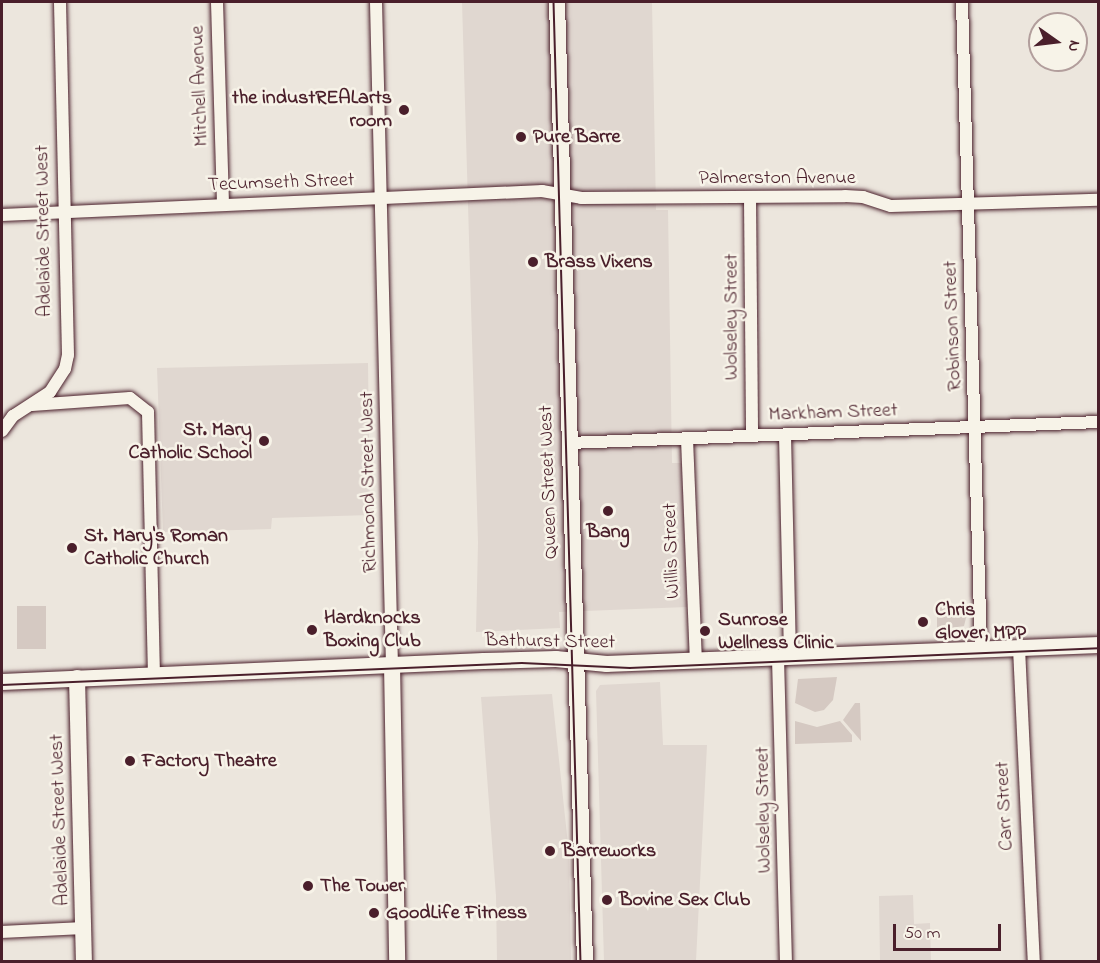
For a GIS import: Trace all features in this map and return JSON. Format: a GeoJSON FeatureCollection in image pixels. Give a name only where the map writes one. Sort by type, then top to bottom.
{"type":"FeatureCollection","features":[{"type":"Feature","properties":{"kind":"main road","name":"Queen Street West"},"geometry":{"type":"LineString","coordinates":[[557,2],[585,962]]}},
{"type":"Feature","properties":{"kind":"main road","name":"Bathurst Street"},"geometry":{"type":"LineString","coordinates":[[2,682],[392,664],[576,662],[607,664],[1098,645]]}},
{"type":"Feature","properties":{"kind":"main road","name":"Richmond Street West"},"geometry":{"type":"LineString","coordinates":[[392,664],[397,962]]}},
{"type":"Feature","properties":{"kind":"main road","name":"Adelaide Street West"},"geometry":{"type":"LineString","coordinates":[[77,678],[84,962]]}},
{"type":"Feature","properties":{"kind":"street","name":"Adelaide Street West"},"geometry":{"type":"LineString","coordinates":[[2,431],[31,405],[50,392],[65,369],[68,356],[60,2]]}},
{"type":"Feature","properties":{"kind":"street","name":"Mitchell Avenue"},"geometry":{"type":"LineString","coordinates":[[216,2],[223,205]]}},
{"type":"Feature","properties":{"kind":"street","name":"Richmond Street West"},"geometry":{"type":"LineString","coordinates":[[376,2],[384,198],[392,664]]}},
{"type":"Feature","properties":{"kind":"street","name":"Robinson Street"},"geometry":{"type":"LineString","coordinates":[[962,2],[977,426],[981,649]]}},
{"type":"Feature","properties":{"kind":"street","name":"Tecumseth Street"},"geometry":{"type":"LineString","coordinates":[[2,215],[542,191],[562,194]]}},
{"type":"Feature","properties":{"kind":"street","name":"Palmerston Avenue"},"geometry":{"type":"LineString","coordinates":[[562,194],[581,198],[845,196],[891,206],[1098,200]]}},
{"type":"Feature","properties":{"kind":"street","name":"Wolseley Street"},"geometry":{"type":"LineString","coordinates":[[750,198],[752,436]]}},
{"type":"Feature","properties":{"kind":"street"},"geometry":{"type":"LineString","coordinates":[[31,405],[130,398],[148,412],[154,675]]}},
{"type":"Feature","properties":{"kind":"street","name":"Markham Street"},"geometry":{"type":"LineString","coordinates":[[569,443],[1098,422]]}},
{"type":"Feature","properties":{"kind":"street","name":"Wolseley Street"},"geometry":{"type":"LineString","coordinates":[[784,435],[786,962]]}},
{"type":"Feature","properties":{"kind":"street","name":"Willis Street"},"geometry":{"type":"LineString","coordinates":[[687,439],[696,661]]}},
{"type":"Feature","properties":{"kind":"street","name":"Carr Street"},"geometry":{"type":"LineString","coordinates":[[1018,648],[1034,962]]}},
{"type":"Feature","properties":{"kind":"street"},"geometry":{"type":"LineString","coordinates":[[2,932],[83,928]]}},
{"type":"Feature","properties":{"kind":"shaded area"},"geometry":{"type":"Polygon","coordinates":[[[462,2],[652,2],[656,210],[668,210],[672,463],[682,463],[687,607],[559,612],[560,628],[476,632],[478,542],[462,2]]]}},
{"type":"Feature","properties":{"kind":"shaded area","name":"St. Mary Catholic School"},"geometry":{"type":"Polygon","coordinates":[[[368,363],[370,515],[272,518],[271,529],[163,532],[157,368],[368,363]]]}},
{"type":"Feature","properties":{"kind":"shaded area"},"geometry":{"type":"Polygon","coordinates":[[[17,606],[46,606],[46,649],[17,649],[17,606]]]}},
{"type":"Feature","properties":{"kind":"shaded area"},"geometry":{"type":"Polygon","coordinates":[[[959,606],[967,614],[964,626],[937,630],[937,607],[959,606]]]}},
{"type":"Feature","properties":{"kind":"shaded area"},"geometry":{"type":"Polygon","coordinates":[[[837,677],[833,700],[824,710],[815,712],[795,703],[798,679],[837,677]]]}},
{"type":"Feature","properties":{"kind":"shaded area"},"geometry":{"type":"Polygon","coordinates":[[[660,682],[663,745],[707,745],[696,961],[604,961],[596,691],[600,685],[660,682]]]}},
{"type":"Feature","properties":{"kind":"shaded area"},"geometry":{"type":"Polygon","coordinates":[[[552,694],[569,854],[571,961],[497,961],[496,896],[481,697],[552,694]]]}},
{"type":"Feature","properties":{"kind":"shaded area"},"geometry":{"type":"Polygon","coordinates":[[[855,703],[860,703],[861,741],[843,720],[855,703]]]}},
{"type":"Feature","properties":{"kind":"shaded area"},"geometry":{"type":"Polygon","coordinates":[[[795,721],[817,727],[840,721],[852,735],[852,742],[795,744],[795,721]]]}},
{"type":"Feature","properties":{"kind":"shaded area"},"geometry":{"type":"Polygon","coordinates":[[[913,895],[914,924],[930,923],[931,961],[880,961],[879,896],[913,895]]]}},
{"type":"Feature","properties":{"kind":"tram line"},"geometry":{"type":"LineString","coordinates":[[554,2],[581,962]]}},
{"type":"Feature","properties":{"kind":"tram line"},"geometry":{"type":"LineString","coordinates":[[2,685],[522,663],[630,668],[1098,648]]}},
{"type":"Feature","properties":{"kind":"place","name":"the industREALarts room"},"geometry":{"type":"Point","coordinates":[404,110]}},
{"type":"Feature","properties":{"kind":"place","name":"Pure Barre"},"geometry":{"type":"Point","coordinates":[521,137]}},
{"type":"Feature","properties":{"kind":"place","name":"Brass Vixens"},"geometry":{"type":"Point","coordinates":[533,262]}},
{"type":"Feature","properties":{"kind":"place","name":"St. Mary Catholic School"},"geometry":{"type":"Point","coordinates":[264,441]}},
{"type":"Feature","properties":{"kind":"place","name":"Bang"},"geometry":{"type":"Point","coordinates":[608,511]}},
{"type":"Feature","properties":{"kind":"place","name":"St. Mary's Roman Catholic Church"},"geometry":{"type":"Point","coordinates":[72,548]}},
{"type":"Feature","properties":{"kind":"place","name":"Chris Glover, MPP"},"geometry":{"type":"Point","coordinates":[923,622]}},
{"type":"Feature","properties":{"kind":"place","name":"Hardknocks Boxing Club"},"geometry":{"type":"Point","coordinates":[312,630]}},
{"type":"Feature","properties":{"kind":"place","name":"Sunrose Wellness Clinic"},"geometry":{"type":"Point","coordinates":[705,631]}},
{"type":"Feature","properties":{"kind":"place","name":"Factory Theatre"},"geometry":{"type":"Point","coordinates":[130,761]}},
{"type":"Feature","properties":{"kind":"place","name":"Barreworks"},"geometry":{"type":"Point","coordinates":[550,851]}},
{"type":"Feature","properties":{"kind":"place","name":"The Tower"},"geometry":{"type":"Point","coordinates":[308,886]}},
{"type":"Feature","properties":{"kind":"place","name":"Bovine Sex Club"},"geometry":{"type":"Point","coordinates":[607,900]}},
{"type":"Feature","properties":{"kind":"place","name":"GoodLife Fitness"},"geometry":{"type":"Point","coordinates":[374,913]}}]}
